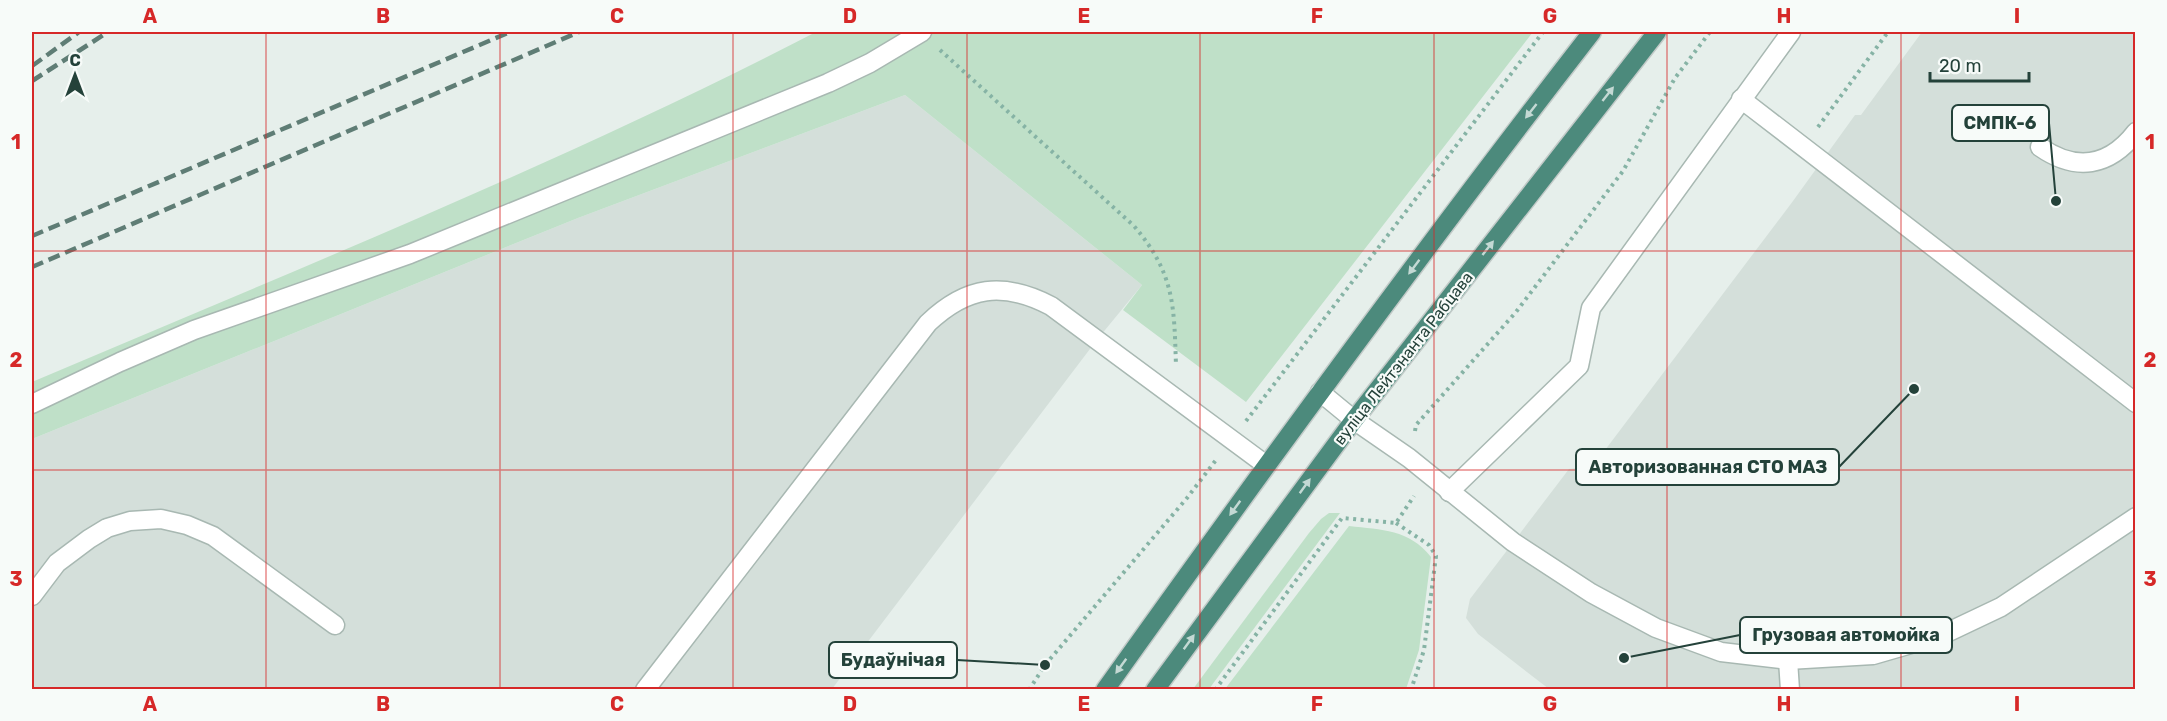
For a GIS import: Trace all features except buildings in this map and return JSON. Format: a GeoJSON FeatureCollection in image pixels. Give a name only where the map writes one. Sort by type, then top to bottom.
{"type":"FeatureCollection","features":[{"type":"Feature","properties":{"kind":"highway"},"geometry":{"type":"LineString","coordinates":[[1105,690],[1320,392],[1592,32]]}},
{"type":"Feature","properties":{"kind":"highway","name":"вуліца Лейтэнанта Рабцава"},"geometry":{"type":"LineString","coordinates":[[1155,690],[1354,420],[1657,32]]}},
{"type":"Feature","properties":{"kind":"lane"},"geometry":{"type":"LineString","coordinates":[[32,404],[194,330],[410,254],[828,83],[870,63],[922,32]]}},
{"type":"Feature","properties":{"kind":"lane"},"geometry":{"type":"LineString","coordinates":[[1449,492],[1579,366],[1592,308],[1791,32]]}},
{"type":"Feature","properties":{"kind":"lane"},"geometry":{"type":"LineString","coordinates":[[1741,99],[2136,403]]}},
{"type":"Feature","properties":{"kind":"lane"},"geometry":{"type":"LineString","coordinates":[[2040,147],[2055,158],[2072,163],[2093,162],[2115,153],[2136,132]]}},
{"type":"Feature","properties":{"kind":"lane"},"geometry":{"type":"LineString","coordinates":[[645,690],[928,323],[943,309],[961,298],[983,291],[1006,290],[1031,295],[1051,306],[1266,465]]}},
{"type":"Feature","properties":{"kind":"lane"},"geometry":{"type":"LineString","coordinates":[[1320,392],[1354,420],[1409,458],[1522,549],[1591,593],[1656,628],[1721,652],[1788,660],[1873,655],[1942,635],[2001,607],[2136,517]]}},
{"type":"Feature","properties":{"kind":"lane"},"geometry":{"type":"LineString","coordinates":[[32,596],[57,563],[107,528],[130,520],[161,519],[187,525],[213,536],[335,625]]}},
{"type":"Feature","properties":{"kind":"lane"},"geometry":{"type":"LineString","coordinates":[[1788,660],[1791,690]]}},
{"type":"Feature","properties":{"kind":"path"},"geometry":{"type":"LineString","coordinates":[[922,32],[1134,226],[1152,247],[1166,275],[1172,300],[1176,400]]}},
{"type":"Feature","properties":{"kind":"path"},"geometry":{"type":"LineString","coordinates":[[1029,690],[1045,665],[1187,498],[1543,32]]}},
{"type":"Feature","properties":{"kind":"path"},"geometry":{"type":"LineString","coordinates":[[1409,458],[1416,425],[1516,312],[1623,171],[1675,78],[1710,32]]}},
{"type":"Feature","properties":{"kind":"path"},"geometry":{"type":"LineString","coordinates":[[1803,147],[1888,32]]}},
{"type":"Feature","properties":{"kind":"path"},"geometry":{"type":"LineString","coordinates":[[1396,523],[1415,496]]}},
{"type":"Feature","properties":{"kind":"path"},"geometry":{"type":"LineString","coordinates":[[1215,690],[1342,518],[1396,523],[1429,545],[1436,556],[1424,650],[1411,690]]}},
{"type":"Feature","properties":{"kind":"shaded area"},"geometry":{"type":"Polygon","coordinates":[[[1922,32],[2135,32],[2135,689],[1549,689],[1478,634],[1466,618],[1470,599],[1569,469],[1593,466],[1855,115],[1861,115],[1922,32]]]}},
{"type":"Feature","properties":{"kind":"shaded area"},"geometry":{"type":"Polygon","coordinates":[[[905,95],[1142,285],[1096,341],[832,689],[32,690],[32,439],[578,218],[905,95]]]}},
{"type":"Feature","properties":{"kind":"green space"},"geometry":{"type":"Polygon","coordinates":[[[816,32],[1533,32],[1246,402],[1123,310],[1142,285],[905,95],[578,218],[32,439],[32,382],[526,171],[816,32]]]}},
{"type":"Feature","properties":{"kind":"green space"},"geometry":{"type":"Polygon","coordinates":[[[1329,513],[1340,513],[1209,689],[1193,689],[1309,533],[1329,513]]]}},
{"type":"Feature","properties":{"kind":"green space"},"geometry":{"type":"Polygon","coordinates":[[[1349,526],[1384,530],[1404,536],[1423,548],[1431,557],[1419,650],[1406,689],[1225,689],[1349,526]]]}},
{"type":"Feature","properties":{"kind":"railway"},"geometry":{"type":"LineString","coordinates":[[32,66],[79,32]]}},
{"type":"Feature","properties":{"kind":"railway"},"geometry":{"type":"LineString","coordinates":[[32,81],[108,32]]}},
{"type":"Feature","properties":{"kind":"railway"},"geometry":{"type":"LineString","coordinates":[[32,236],[510,32]]}},
{"type":"Feature","properties":{"kind":"railway"},"geometry":{"type":"LineString","coordinates":[[32,267],[579,32]]}},
{"type":"Feature","properties":{"kind":"place","name":"СМПК-6"},"geometry":{"type":"Point","coordinates":[2056,201]}},
{"type":"Feature","properties":{"kind":"place","name":"Авторизованная СТО МАЗ"},"geometry":{"type":"Point","coordinates":[1914,389]}},
{"type":"Feature","properties":{"kind":"place","name":"Грузовая автомойка"},"geometry":{"type":"Point","coordinates":[1624,658]}},
{"type":"Feature","properties":{"kind":"place","name":"Будаўнічая"},"geometry":{"type":"Point","coordinates":[1045,665]}}]}
